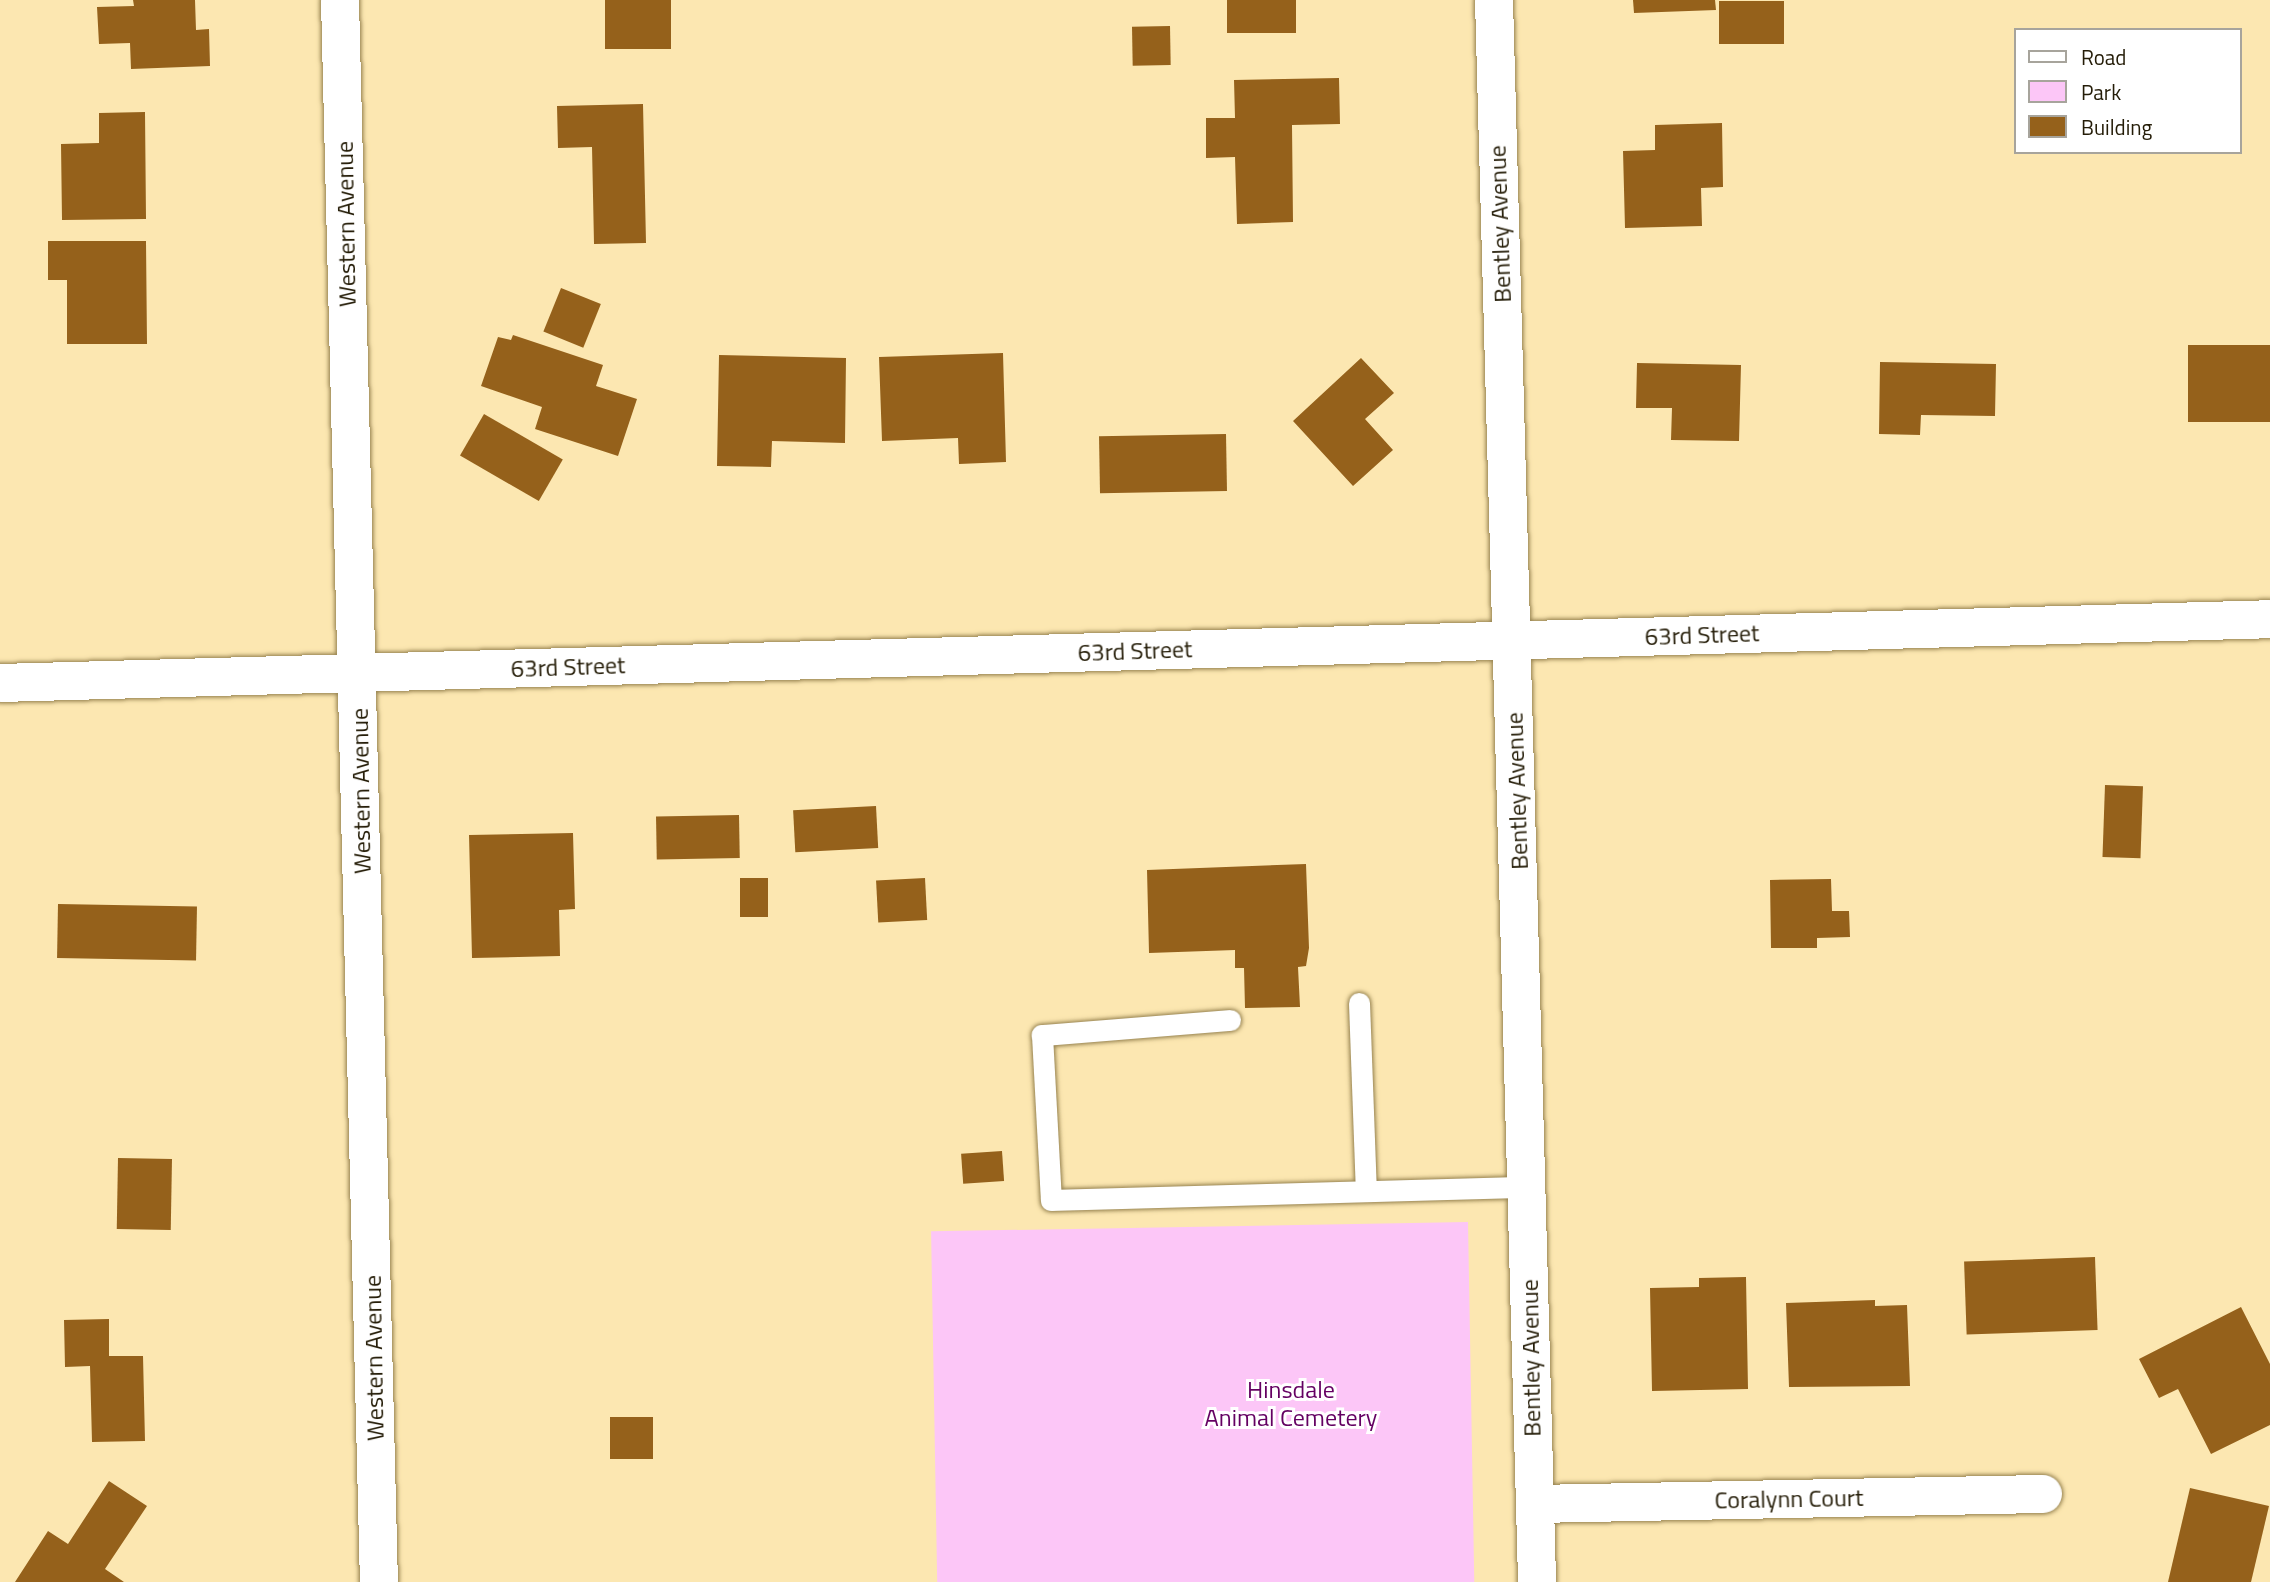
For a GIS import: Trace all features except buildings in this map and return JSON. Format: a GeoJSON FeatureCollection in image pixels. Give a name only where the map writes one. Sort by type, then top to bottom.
{"type":"FeatureCollection","features":[{"type":"Feature","properties":{"kind":"street","name":"Western Avenue"},"geometry":{"type":"LineString","coordinates":[[340,0],[379,1582]]}},
{"type":"Feature","properties":{"kind":"street","name":"Bentley Avenue"},"geometry":{"type":"LineString","coordinates":[[1494,0],[1537,1582]]}},
{"type":"Feature","properties":{"kind":"street","name":"63rd Street"},"geometry":{"type":"LineString","coordinates":[[0,683],[2270,619]]}},
{"type":"Feature","properties":{"kind":"street","name":"Coralynn Court"},"geometry":{"type":"LineString","coordinates":[[1535,1504],[2043,1494]]}},
{"type":"Feature","properties":{"kind":"lane"},"geometry":{"type":"LineString","coordinates":[[1359,1003],[1366,1191]]}},
{"type":"Feature","properties":{"kind":"lane"},"geometry":{"type":"LineString","coordinates":[[1230,1020],[1042,1035],[1051,1200],[1527,1187]]}},
{"type":"Feature","properties":{"kind":"green space","name":"Hinsdale Animal Cemetery"},"geometry":{"type":"Polygon","coordinates":[[[1468,1222],[1474,1582],[937,1582],[931,1231],[1468,1222]]]}}]}
